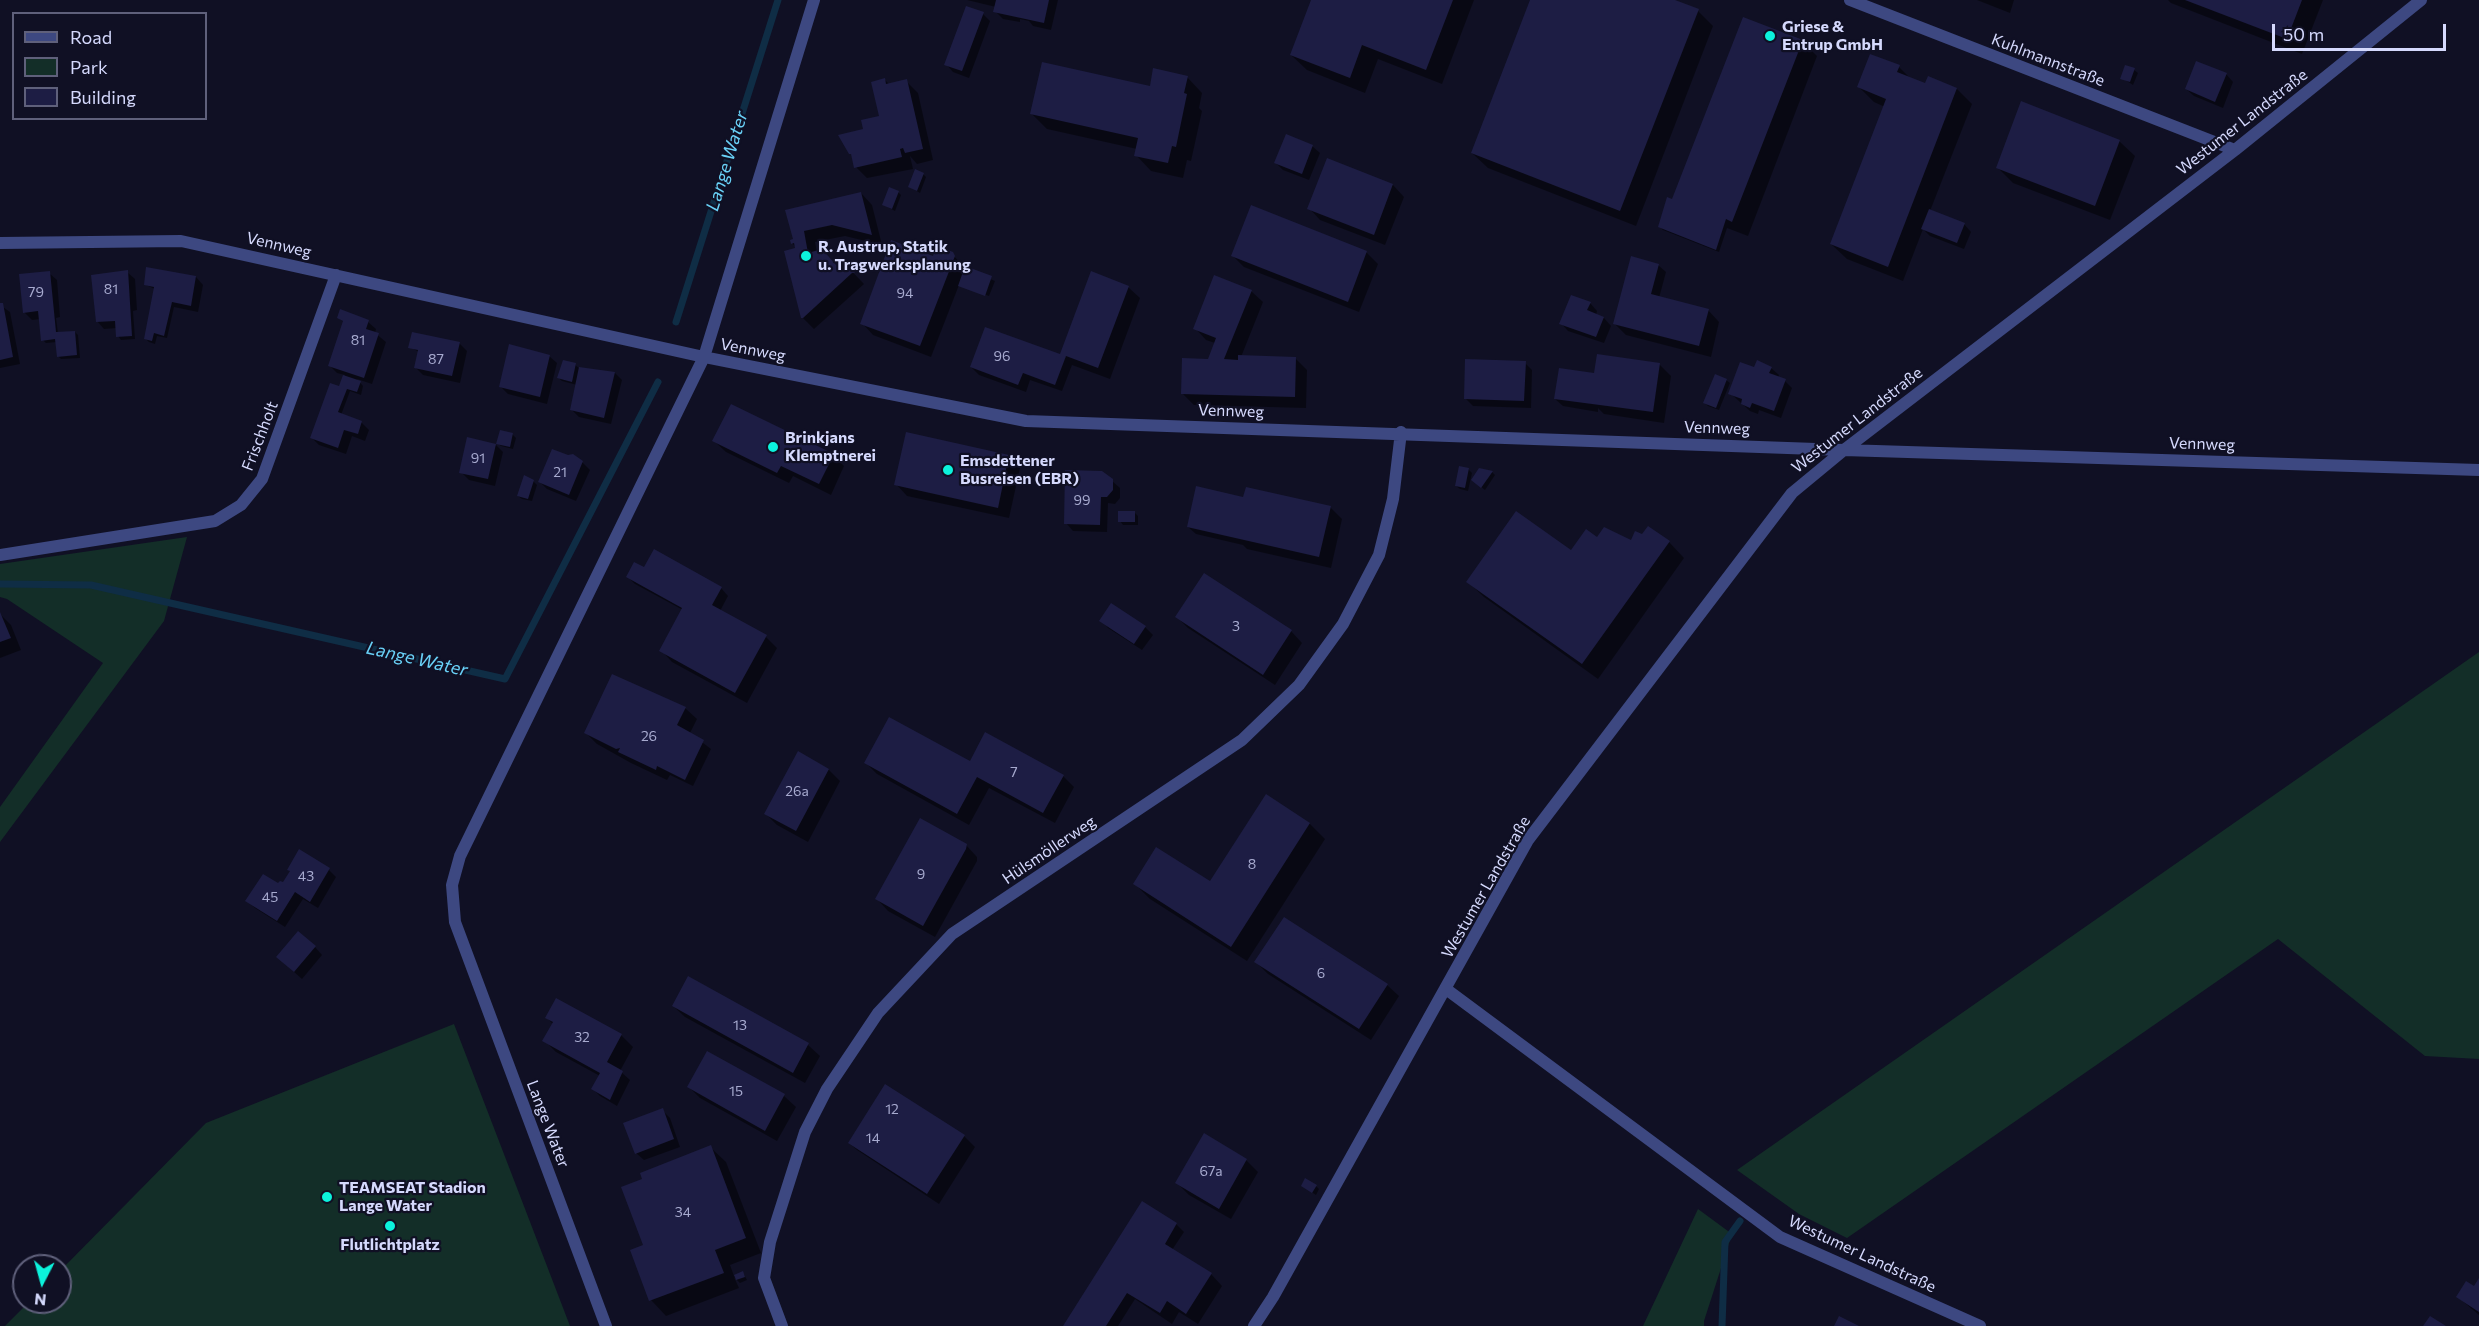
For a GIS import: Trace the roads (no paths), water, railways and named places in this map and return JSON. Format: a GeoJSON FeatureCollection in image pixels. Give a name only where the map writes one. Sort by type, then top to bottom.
{"type":"FeatureCollection","features":[{"type":"Feature","properties":{"kind":"street","name":"Lange Water"},"geometry":{"type":"LineString","coordinates":[[606,1326],[455,922],[452,885],[460,856],[704,357],[814,0]]}},
{"type":"Feature","properties":{"kind":"street","name":"Kuhlmannstraße"},"geometry":{"type":"LineString","coordinates":[[1850,0],[2235,150]]}},
{"type":"Feature","properties":{"kind":"street","name":"Westumer Landstraße"},"geometry":{"type":"LineString","coordinates":[[1254,1326],[1273,1297],[1528,840],[1792,493],[1844,450],[2235,150],[2421,0]]}},
{"type":"Feature","properties":{"kind":"street","name":"Vennweg"},"geometry":{"type":"LineString","coordinates":[[0,243],[182,241],[704,357],[1026,421],[2479,470]]}},
{"type":"Feature","properties":{"kind":"street","name":"Frischholt"},"geometry":{"type":"LineString","coordinates":[[0,555],[214,521],[241,505],[262,479],[336,275]]}},
{"type":"Feature","properties":{"kind":"street","name":"Hülsmöllerweg"},"geometry":{"type":"LineString","coordinates":[[782,1326],[764,1278],[770,1242],[805,1132],[827,1089],[878,1013],[952,934],[1242,741],[1299,686],[1343,624],[1379,555],[1393,500],[1401,432]]}},
{"type":"Feature","properties":{"kind":"street","name":"Westumer Landstraße"},"geometry":{"type":"LineString","coordinates":[[1446,989],[1780,1237],[1980,1326]]}},
{"type":"Feature","properties":{"kind":"waterway","name":"Lange Water"},"geometry":{"type":"LineString","coordinates":[[676,322],[778,0]]}},
{"type":"Feature","properties":{"kind":"waterway","name":"Lange Water"},"geometry":{"type":"LineString","coordinates":[[0,584],[91,585],[505,679],[658,382]]}},
{"type":"Feature","properties":{"kind":"waterway"},"geometry":{"type":"LineString","coordinates":[[1722,1326],[1725,1242],[1740,1221]]}},
{"type":"Feature","properties":{"kind":"place","name":"Griese & Entrup GmbH"},"geometry":{"type":"Point","coordinates":[1770,36]}},
{"type":"Feature","properties":{"kind":"place","name":"R. Austrup, Statik u. Tragwerksplanung"},"geometry":{"type":"Point","coordinates":[806,256]}},
{"type":"Feature","properties":{"kind":"place","name":"Brinkjans Klemptnerei"},"geometry":{"type":"Point","coordinates":[773,447]}},
{"type":"Feature","properties":{"kind":"place","name":"Emsdettener Busreisen (EBR)"},"geometry":{"type":"Point","coordinates":[948,470]}},
{"type":"Feature","properties":{"kind":"place","name":"TEAMSEAT Stadion Lange Water"},"geometry":{"type":"Point","coordinates":[327,1197]}},
{"type":"Feature","properties":{"kind":"place","name":"Flutlichtplatz"},"geometry":{"type":"Point","coordinates":[390,1226]}}]}
